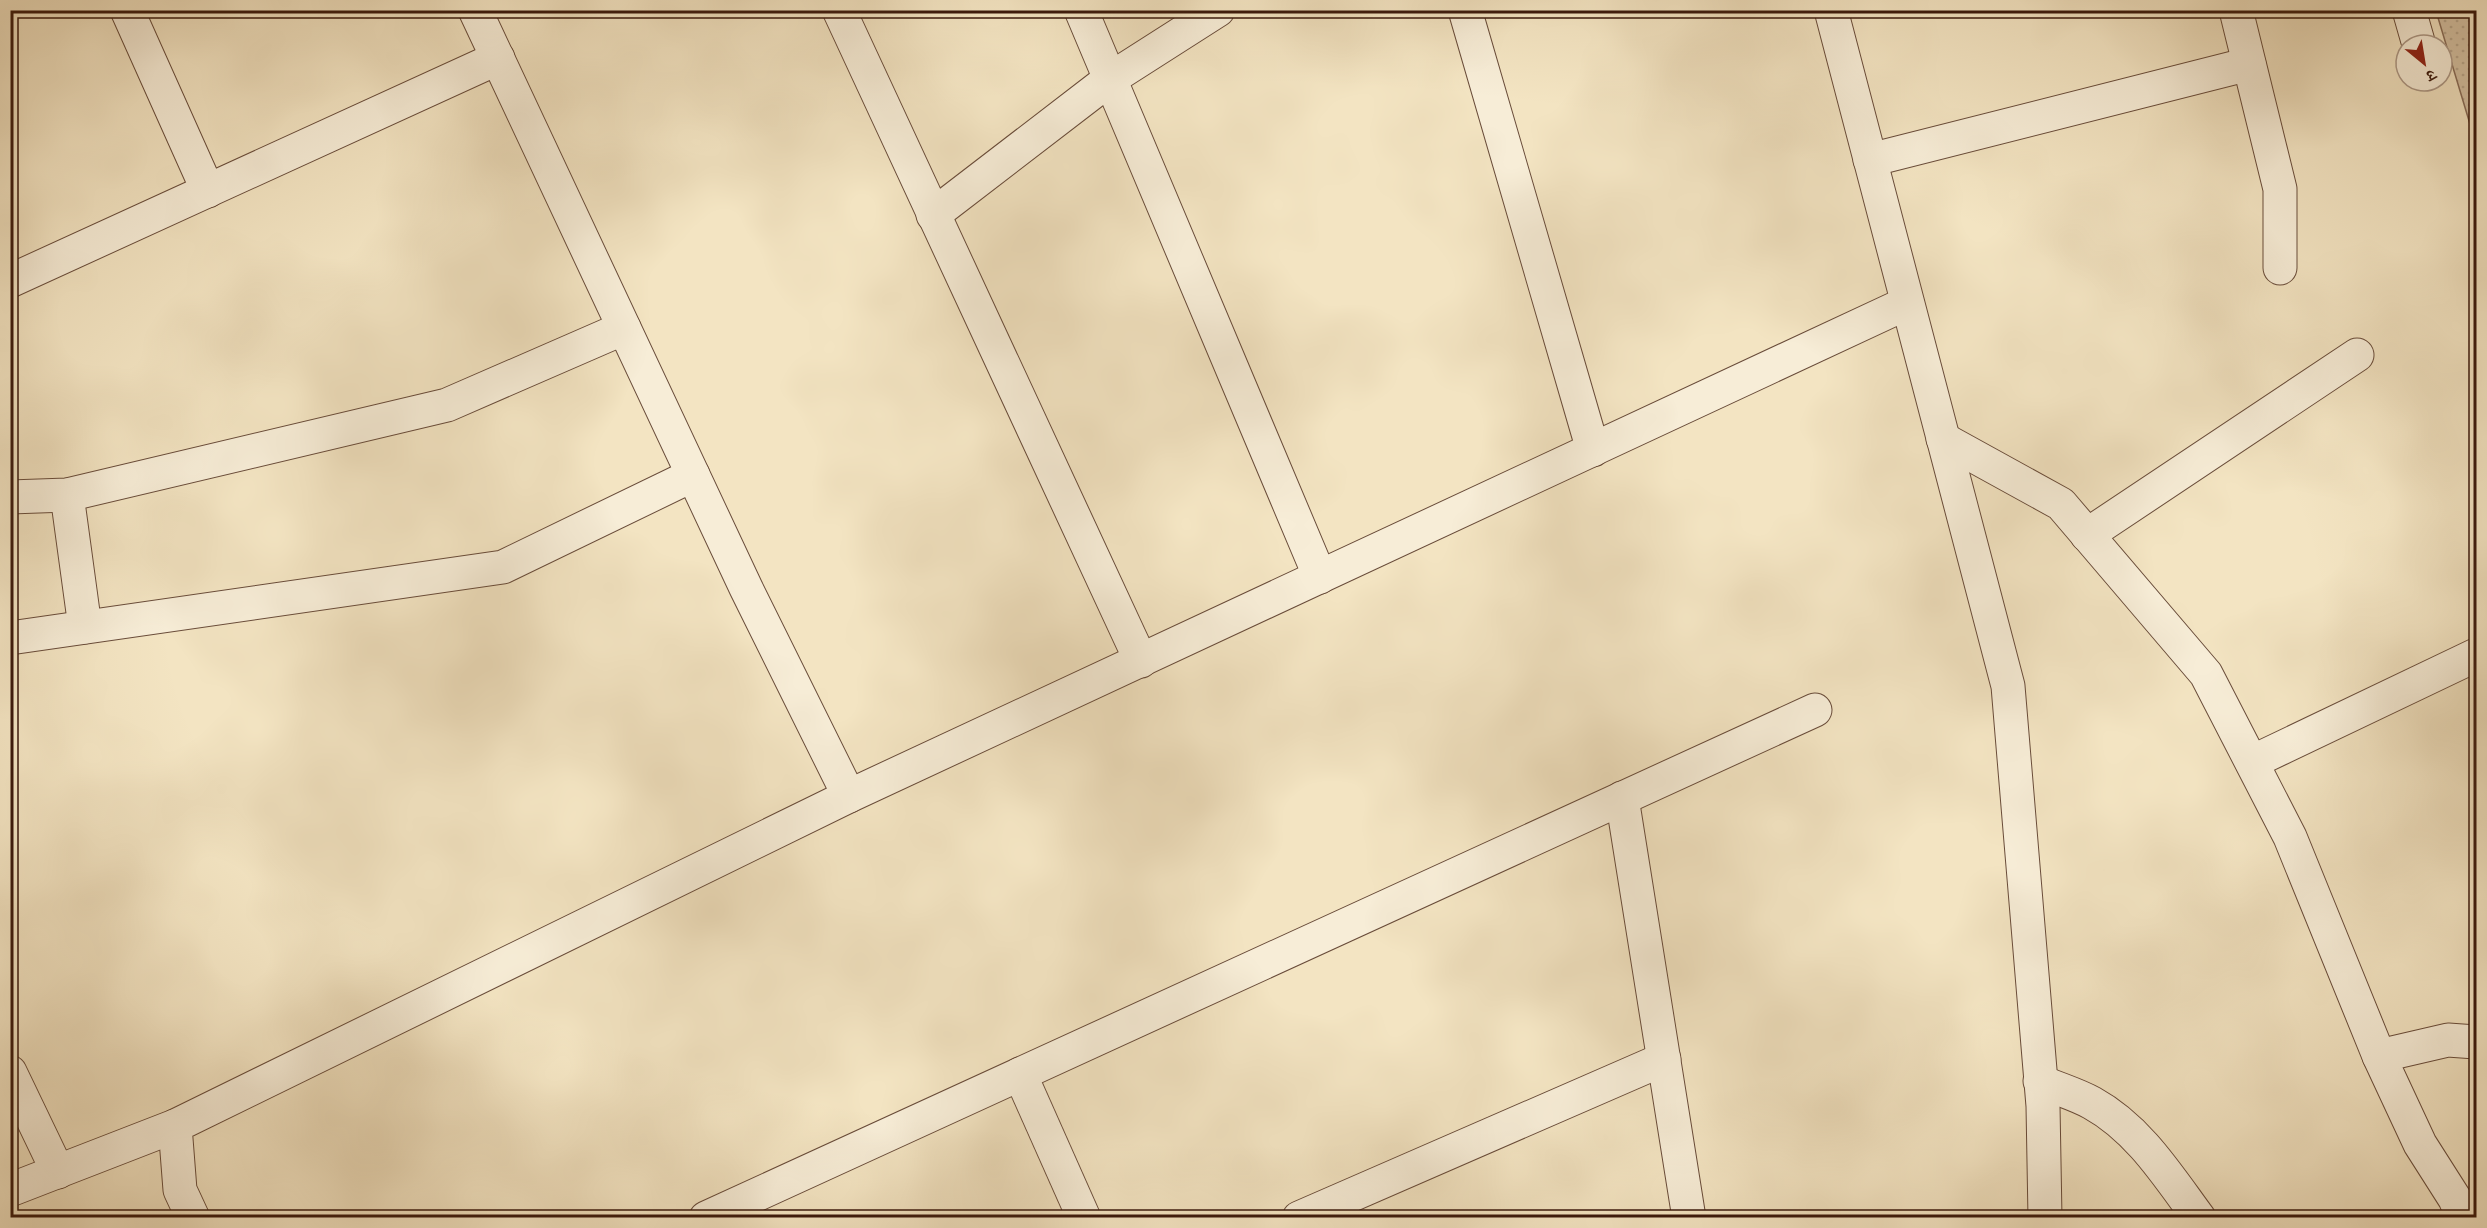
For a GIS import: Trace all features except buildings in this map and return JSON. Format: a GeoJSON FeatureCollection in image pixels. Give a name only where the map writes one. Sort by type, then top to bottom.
{"type":"FeatureCollection","features":[{"type":"Feature","properties":{"kind":"street"},"geometry":{"type":"LineString","coordinates":[[128,10],[208,191]]}},
{"type":"Feature","properties":{"kind":"street"},"geometry":{"type":"LineString","coordinates":[[475,10],[746,588],[849,796]]}},
{"type":"Feature","properties":{"kind":"street"},"geometry":{"type":"LineString","coordinates":[[839,10],[1141,661]]}},
{"type":"Feature","properties":{"kind":"street"},"geometry":{"type":"LineString","coordinates":[[1081,10],[1320,577]]}},
{"type":"Feature","properties":{"kind":"street"},"geometry":{"type":"LineString","coordinates":[[933,215],[1110,79],[1218,10]]}},
{"type":"Feature","properties":{"kind":"street"},"geometry":{"type":"LineString","coordinates":[[1465,10],[1593,450]]}},
{"type":"Feature","properties":{"kind":"street"},"geometry":{"type":"LineString","coordinates":[[1831,10],[2008,686],[2040,1081],[2045,1218]]}},
{"type":"Feature","properties":{"kind":"street"},"geometry":{"type":"LineString","coordinates":[[2236,10],[2280,189],[2280,268]]}},
{"type":"Feature","properties":{"kind":"street"},"geometry":{"type":"LineString","coordinates":[[2409,10],[2416,33]]}},
{"type":"Feature","properties":{"kind":"street"},"geometry":{"type":"LineString","coordinates":[[10,281],[498,58]]}},
{"type":"Feature","properties":{"kind":"street"},"geometry":{"type":"LineString","coordinates":[[1870,159],[2249,64]]}},
{"type":"Feature","properties":{"kind":"street"},"geometry":{"type":"LineString","coordinates":[[10,1190],[175,1126],[849,796],[1907,303]]}},
{"type":"Feature","properties":{"kind":"street"},"geometry":{"type":"LineString","coordinates":[[10,497],[67,495],[447,405],[624,328]]}},
{"type":"Feature","properties":{"kind":"street"},"geometry":{"type":"LineString","coordinates":[[2087,535],[2357,355]]}},
{"type":"Feature","properties":{"kind":"street"},"geometry":{"type":"LineString","coordinates":[[1943,439],[2061,504],[2206,674],[2290,837],[2379,1056],[2420,1144],[2455,1199],[2463,1218]]}},
{"type":"Feature","properties":{"kind":"street"},"geometry":{"type":"LineString","coordinates":[[10,638],[503,567],[693,474]]}},
{"type":"Feature","properties":{"kind":"street"},"geometry":{"type":"LineString","coordinates":[[67,495],[85,627]]}},
{"type":"Feature","properties":{"kind":"street"},"geometry":{"type":"LineString","coordinates":[[2252,762],[2476,655]]}},
{"type":"Feature","properties":{"kind":"street"},"geometry":{"type":"LineString","coordinates":[[706,1218],[1815,710]]}},
{"type":"Feature","properties":{"kind":"street"},"geometry":{"type":"LineString","coordinates":[[1622,798],[1689,1218]]}},
{"type":"Feature","properties":{"kind":"street"},"geometry":{"type":"LineString","coordinates":[[2379,1056],[2448,1040],[2476,1042]]}},
{"type":"Feature","properties":{"kind":"street"},"geometry":{"type":"LineString","coordinates":[[1299,1218],[1664,1059]]}},
{"type":"Feature","properties":{"kind":"street"},"geometry":{"type":"LineString","coordinates":[[10,1072],[58,1172]]}},
{"type":"Feature","properties":{"kind":"street"},"geometry":{"type":"LineString","coordinates":[[1020,1074],[1084,1218]]}},
{"type":"Feature","properties":{"kind":"street"},"geometry":{"type":"LineString","coordinates":[[2040,1081],[2092,1103],[2126,1127],[2157,1161],[2199,1218]]}},
{"type":"Feature","properties":{"kind":"street"},"geometry":{"type":"LineString","coordinates":[[175,1126],[180,1190],[193,1218]]}},
{"type":"Feature","properties":{"kind":"shaded area"},"geometry":{"type":"Polygon","coordinates":[[[2436,11],[2476,11],[2476,144],[2454,71],[2454,33],[2443,33],[2436,11]]]}}]}
